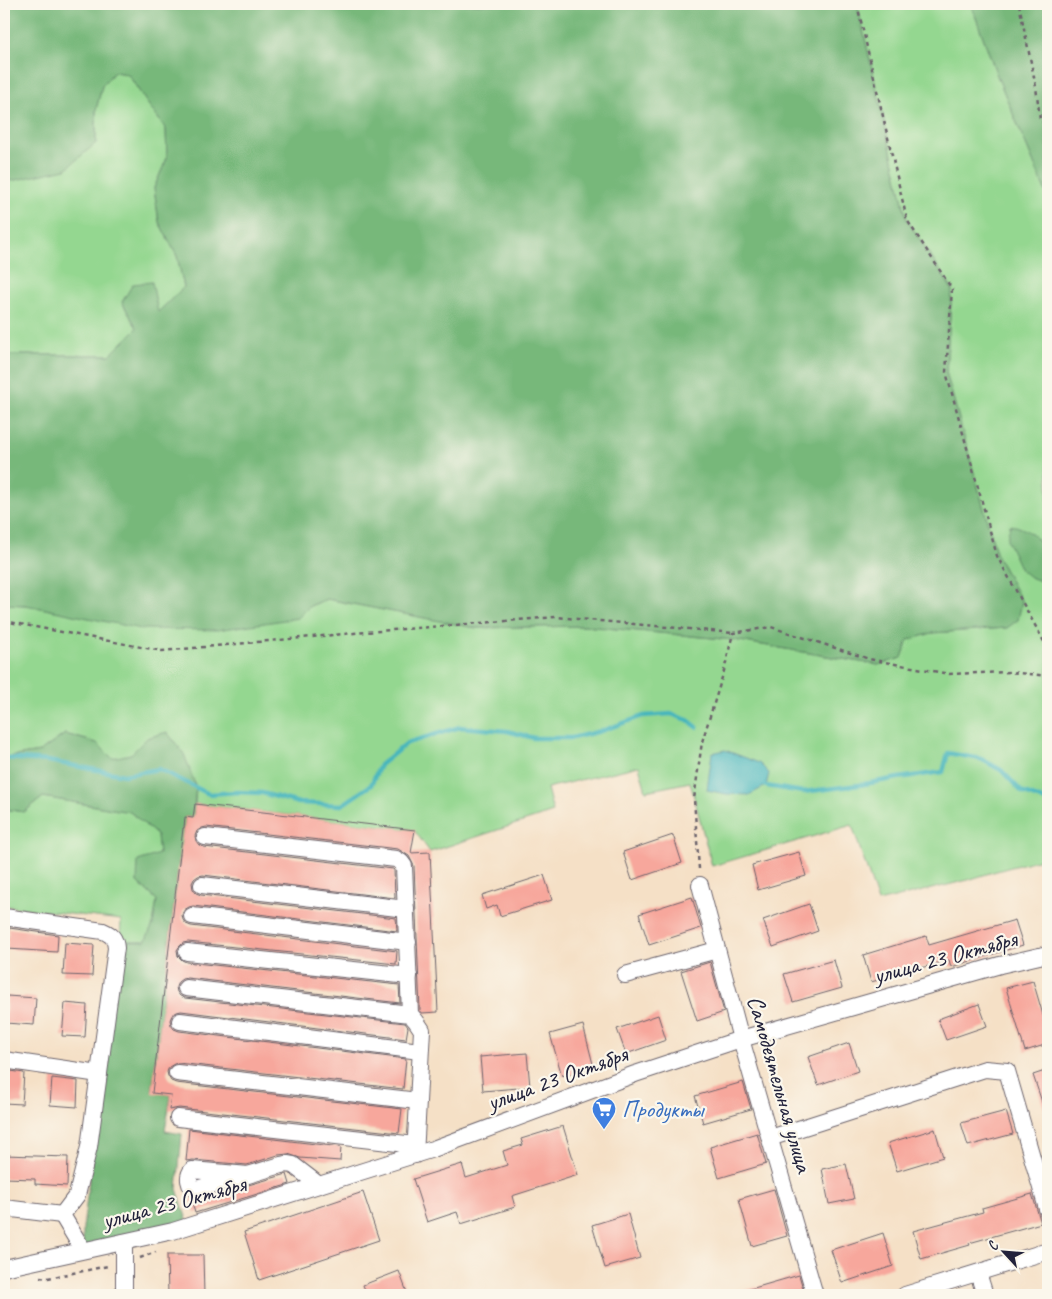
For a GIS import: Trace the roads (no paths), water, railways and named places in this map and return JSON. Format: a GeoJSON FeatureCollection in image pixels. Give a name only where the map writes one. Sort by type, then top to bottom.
{"type":"FeatureCollection","features":[{"type":"Feature","properties":{"kind":"street"},"geometry":{"type":"LineString","coordinates":[[178,1118],[415,1150],[422,1030],[410,1014],[404,866],[396,859],[204,837]]}},
{"type":"Feature","properties":{"kind":"street"},"geometry":{"type":"LineString","coordinates":[[202,885],[406,908]]}},
{"type":"Feature","properties":{"kind":"street","name":"Самодеятельная улица"},"geometry":{"type":"LineString","coordinates":[[700,885],[741,1039],[815,1295]]}},
{"type":"Feature","properties":{"kind":"street"},"geometry":{"type":"LineString","coordinates":[[192,916],[408,942]]}},
{"type":"Feature","properties":{"kind":"street"},"geometry":{"type":"LineString","coordinates":[[4,917],[103,931],[111,935],[115,940],[116,948],[89,1147],[77,1195],[62,1215]]}},
{"type":"Feature","properties":{"kind":"street"},"geometry":{"type":"LineString","coordinates":[[625,975],[717,950]]}},
{"type":"Feature","properties":{"kind":"street"},"geometry":{"type":"LineString","coordinates":[[187,952],[409,976]]}},
{"type":"Feature","properties":{"kind":"street","name":"улица 23 Октября"},"geometry":{"type":"LineString","coordinates":[[4,1268],[173,1231],[319,1186],[415,1150],[741,1039],[1000,965],[1048,954]]}},
{"type":"Feature","properties":{"kind":"street"},"geometry":{"type":"LineString","coordinates":[[186,988],[410,1014]]}},
{"type":"Feature","properties":{"kind":"street"},"geometry":{"type":"LineString","coordinates":[[180,1022],[420,1051]]}},
{"type":"Feature","properties":{"kind":"street"},"geometry":{"type":"LineString","coordinates":[[4,1060],[99,1074]]}},
{"type":"Feature","properties":{"kind":"street"},"geometry":{"type":"LineString","coordinates":[[770,1138],[985,1069],[1007,1071],[1048,1212]]}},
{"type":"Feature","properties":{"kind":"street"},"geometry":{"type":"LineString","coordinates":[[177,1073],[418,1101]]}},
{"type":"Feature","properties":{"kind":"street"},"geometry":{"type":"LineString","coordinates":[[248,1175],[281,1164],[287,1164],[293,1165],[319,1186]]}},
{"type":"Feature","properties":{"kind":"street"},"geometry":{"type":"LineString","coordinates":[[4,1208],[62,1215]]}},
{"type":"Feature","properties":{"kind":"street"},"geometry":{"type":"LineString","coordinates":[[62,1215],[83,1250]]}},
{"type":"Feature","properties":{"kind":"street"},"geometry":{"type":"LineString","coordinates":[[124,1242],[124,1295]]}},
{"type":"Feature","properties":{"kind":"street"},"geometry":{"type":"LineString","coordinates":[[905,1295],[1048,1251]]}},
{"type":"Feature","properties":{"kind":"street"},"geometry":{"type":"LineString","coordinates":[[978,1272],[985,1295]]}},
{"type":"Feature","properties":{"kind":"water"},"geometry":{"type":"Polygon","coordinates":[[[725,750],[759,763],[769,773],[766,786],[749,795],[726,794],[707,790],[712,753],[725,750]]]}},
{"type":"Feature","properties":{"kind":"waterway"},"geometry":{"type":"LineString","coordinates":[[4,758],[48,761],[124,775],[159,769],[209,794],[262,793],[299,803],[342,805],[371,785],[380,765],[407,743],[460,727],[507,731],[534,738],[572,738],[601,731],[643,716],[671,714],[688,720],[697,727]]}},
{"type":"Feature","properties":{"kind":"waterway"},"geometry":{"type":"LineString","coordinates":[[766,786],[803,792],[943,772],[948,753],[981,759],[1001,770],[1022,792],[1048,802]]}},
{"type":"Feature","properties":{"kind":"place","name":"Продукты"},"geometry":{"type":"Point","coordinates":[604,1130]}}]}
